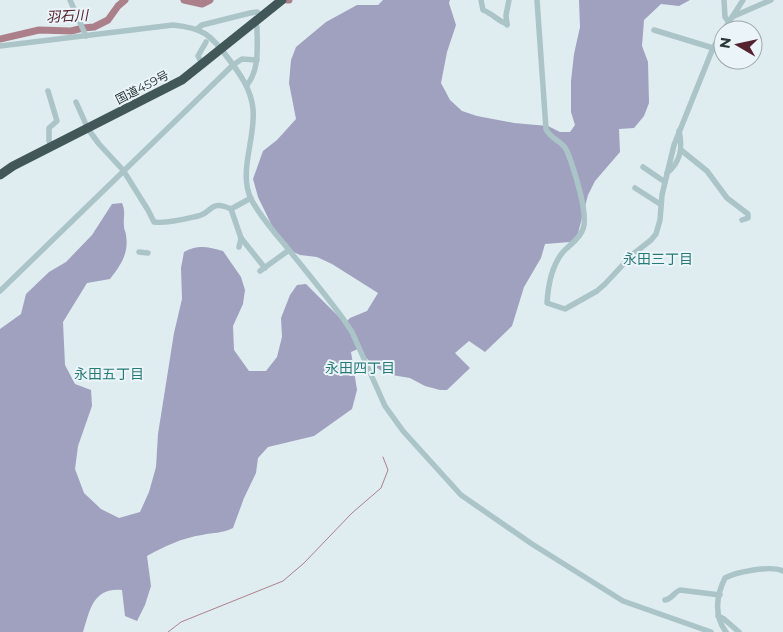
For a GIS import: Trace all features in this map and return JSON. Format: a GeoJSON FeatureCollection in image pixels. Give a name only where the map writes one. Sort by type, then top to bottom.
{"type":"FeatureCollection","features":[{"type":"Feature","properties":{"kind":"highway","name":"国道459号"},"geometry":{"type":"LineString","coordinates":[[1,172],[182,80],[282,0]]}},
{"type":"Feature","properties":{"kind":"street"},"geometry":{"type":"LineString","coordinates":[[70,0],[84,31]]}},
{"type":"Feature","properties":{"kind":"street"},"geometry":{"type":"LineString","coordinates":[[481,0],[483,10],[490,12],[508,26],[506,15],[509,0]]}},
{"type":"Feature","properties":{"kind":"street"},"geometry":{"type":"LineString","coordinates":[[537,0],[546,129],[567,150],[583,206],[585,220],[580,235],[560,257],[551,280],[547,303],[565,309],[597,291],[632,255],[656,234],[660,220],[660,204],[679,131],[713,48],[654,30]]}},
{"type":"Feature","properties":{"kind":"street"},"geometry":{"type":"LineString","coordinates":[[724,0],[725,17],[731,19],[771,0]]}},
{"type":"Feature","properties":{"kind":"street"},"geometry":{"type":"LineString","coordinates":[[731,19],[743,0]]}},
{"type":"Feature","properties":{"kind":"street"},"geometry":{"type":"LineString","coordinates":[[198,29],[200,26],[250,13],[257,12],[262,17]]}},
{"type":"Feature","properties":{"kind":"street"},"geometry":{"type":"LineString","coordinates":[[247,85],[250,82],[257,60],[256,27],[254,23]]}},
{"type":"Feature","properties":{"kind":"street"},"geometry":{"type":"LineString","coordinates":[[0,46],[84,31],[172,25],[198,29],[212,39],[247,85],[253,107],[254,115],[247,165],[251,198],[266,222],[333,304],[352,332],[385,406],[403,431],[461,495],[532,544],[623,602],[711,632]]}},
{"type":"Feature","properties":{"kind":"street"},"geometry":{"type":"LineString","coordinates":[[203,64],[198,56],[206,42]]}},
{"type":"Feature","properties":{"kind":"street"},"geometry":{"type":"LineString","coordinates":[[0,291],[233,65],[242,58],[257,60]]}},
{"type":"Feature","properties":{"kind":"street"},"geometry":{"type":"LineString","coordinates":[[48,91],[57,121],[49,128],[49,141],[52,147]]}},
{"type":"Feature","properties":{"kind":"street"},"geometry":{"type":"LineString","coordinates":[[76,102],[88,129],[124,171],[156,222],[198,216],[209,208],[218,205],[230,209],[251,198]]}},
{"type":"Feature","properties":{"kind":"street"},"geometry":{"type":"LineString","coordinates":[[667,173],[677,164],[681,150],[679,131]]}},
{"type":"Feature","properties":{"kind":"street"},"geometry":{"type":"LineString","coordinates":[[681,150],[707,171],[728,198],[748,214],[748,218],[742,220]]}},
{"type":"Feature","properties":{"kind":"street"},"geometry":{"type":"LineString","coordinates":[[643,167],[665,182]]}},
{"type":"Feature","properties":{"kind":"street"},"geometry":{"type":"LineString","coordinates":[[635,188],[660,204]]}},
{"type":"Feature","properties":{"kind":"street"},"geometry":{"type":"LineString","coordinates":[[230,209],[241,238],[263,269],[289,250]]}},
{"type":"Feature","properties":{"kind":"street"},"geometry":{"type":"LineString","coordinates":[[240,247],[241,238]]}},
{"type":"Feature","properties":{"kind":"street"},"geometry":{"type":"LineString","coordinates":[[139,252],[148,253]]}},
{"type":"Feature","properties":{"kind":"street"},"geometry":{"type":"LineString","coordinates":[[726,632],[718,616],[720,596],[724,581],[728,576],[768,568],[777,568],[783,571]]}},
{"type":"Feature","properties":{"kind":"street"},"geometry":{"type":"LineString","coordinates":[[665,600],[671,598],[680,590],[720,596]]}},
{"type":"Feature","properties":{"kind":"street"},"geometry":{"type":"LineString","coordinates":[[718,616],[739,632]]}},
{"type":"Feature","properties":{"kind":"shaded area"},"geometry":{"type":"Polygon","coordinates":[[[383,0],[450,0],[449,3],[456,25],[447,52],[441,83],[450,100],[462,111],[477,116],[514,123],[548,126],[560,132],[570,132],[575,125],[571,112],[571,81],[580,27],[579,0],[690,0],[679,6],[661,4],[644,20],[642,46],[648,62],[649,103],[644,116],[634,128],[619,129],[620,152],[595,181],[588,195],[577,237],[570,242],[545,244],[541,258],[524,287],[512,326],[485,352],[469,341],[455,353],[470,368],[447,390],[425,386],[410,378],[386,374],[373,365],[358,349],[351,352],[357,390],[352,409],[314,436],[268,447],[258,458],[256,473],[233,528],[181,540],[147,556],[151,586],[137,621],[125,616],[122,590],[112,590],[99,596],[94,602],[83,632],[0,632],[0,329],[21,314],[26,294],[49,272],[66,262],[92,235],[112,204],[122,203],[127,241],[125,253],[121,264],[110,279],[87,283],[63,322],[65,365],[75,384],[91,390],[92,406],[78,446],[75,469],[84,493],[101,509],[119,518],[140,512],[149,492],[156,467],[158,434],[174,333],[182,299],[181,268],[184,252],[198,247],[208,247],[223,251],[241,277],[245,290],[243,304],[233,326],[234,350],[249,371],[266,371],[277,357],[282,337],[281,318],[290,295],[297,285],[306,284],[345,323],[350,318],[367,311],[378,293],[332,264],[317,257],[300,255],[289,250],[274,230],[258,197],[253,179],[263,151],[277,140],[296,119],[289,83],[291,60],[296,47],[326,22],[357,5],[378,5],[383,0]]]}},
{"type":"Feature","properties":{"kind":"waterway","name":"羽石川"},"geometry":{"type":"LineString","coordinates":[[0,39],[39,30],[71,31],[94,27],[108,20],[125,0]]}},
{"type":"Feature","properties":{"kind":"waterway","name":"羽石川"},"geometry":{"type":"LineString","coordinates":[[184,0],[202,4],[210,0]]}},
{"type":"Feature","properties":{"kind":"waterway"},"geometry":{"type":"LineString","coordinates":[[168,632],[181,622],[283,581],[304,563],[352,513],[381,488],[388,470],[383,457]]}},
{"type":"Feature","properties":{"kind":"district","name":"永田三丁目"},"geometry":{"type":"Point","coordinates":[658,259]}},
{"type":"Feature","properties":{"kind":"district","name":"永田四丁目"},"geometry":{"type":"Point","coordinates":[360,368]}},
{"type":"Feature","properties":{"kind":"district","name":"永田五丁目"},"geometry":{"type":"Point","coordinates":[109,374]}}]}
